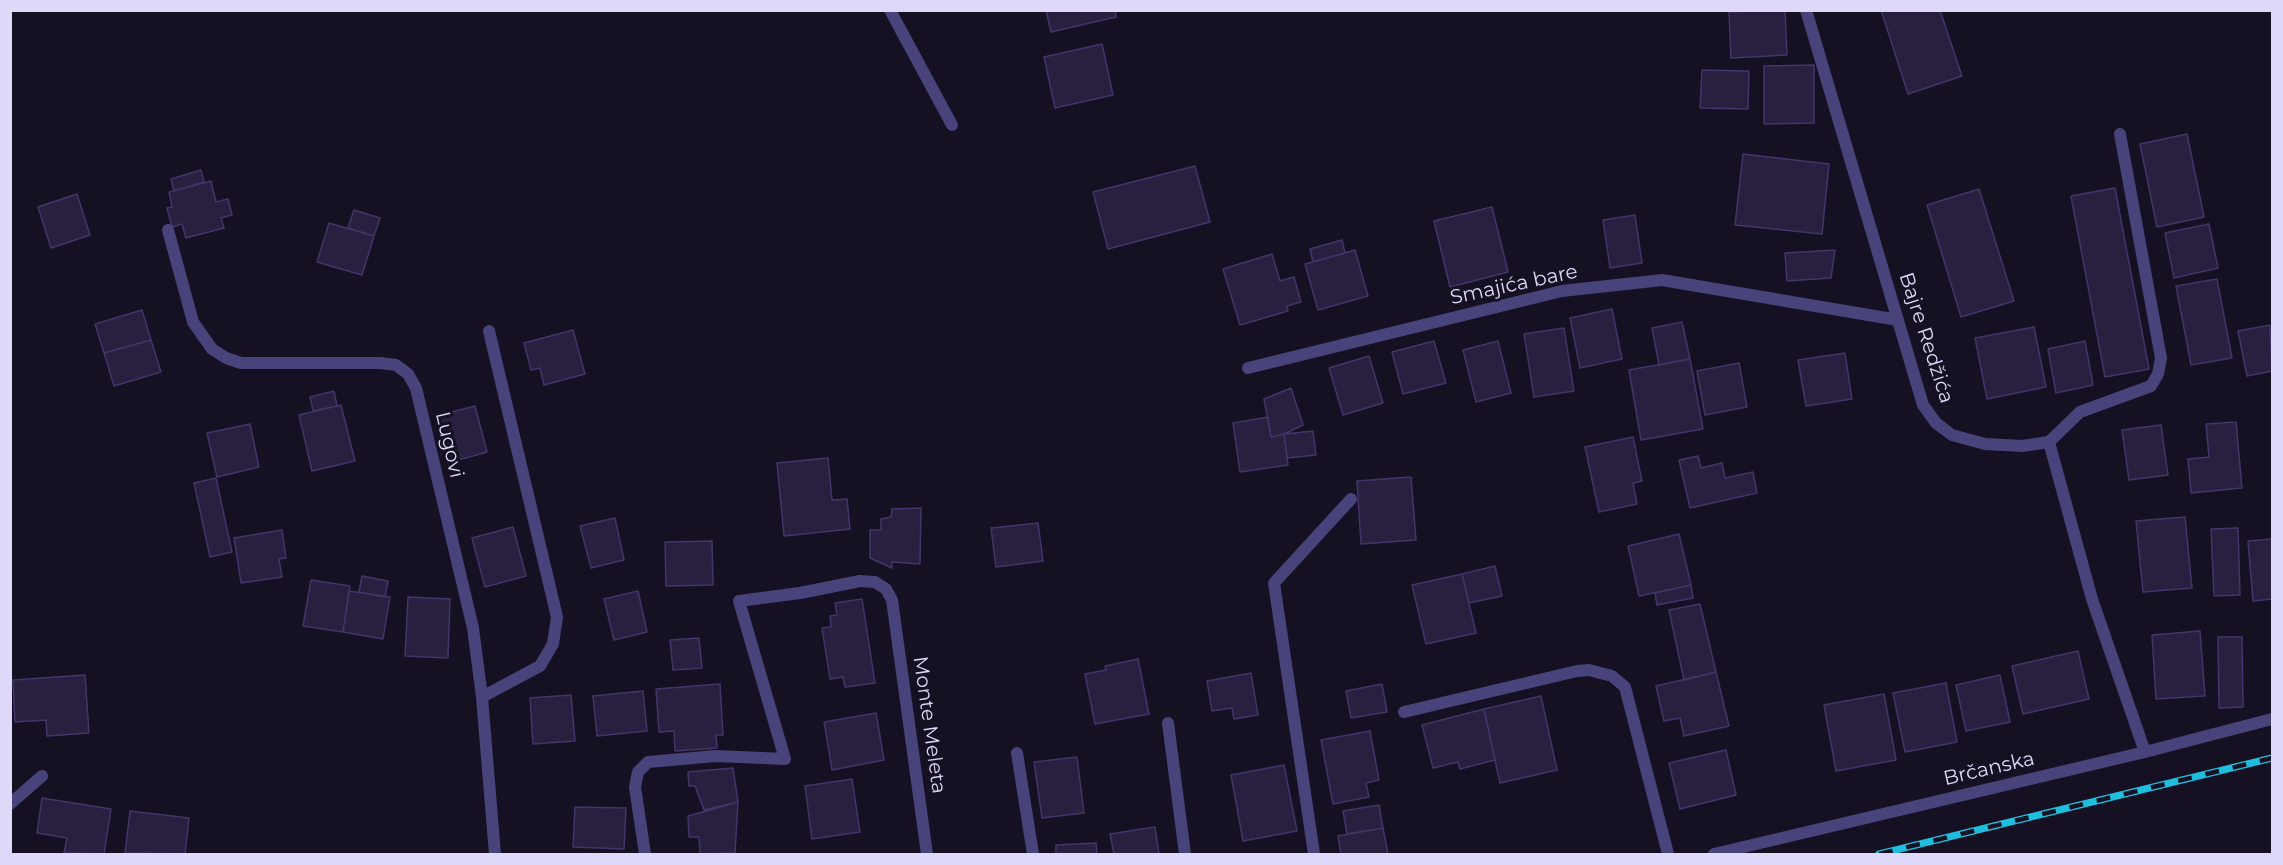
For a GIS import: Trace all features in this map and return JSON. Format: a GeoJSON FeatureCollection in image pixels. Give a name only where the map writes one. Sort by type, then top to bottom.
{"type":"FeatureCollection","features":[{"type":"Feature","properties":{"kind":"street"},"geometry":{"type":"LineString","coordinates":[[890,10],[952,125]]}},
{"type":"Feature","properties":{"kind":"street","name":"Bajre Redžića"},"geometry":{"type":"LineString","coordinates":[[1806,10],[1923,405],[1936,423],[1952,435],[1985,444],[2022,446],[2049,442]]}},
{"type":"Feature","properties":{"kind":"street"},"geometry":{"type":"LineString","coordinates":[[2120,134],[2161,358],[2158,374],[2151,386],[2080,412],[2049,442],[2092,599],[2145,752]]}},
{"type":"Feature","properties":{"kind":"street","name":"Lugovi"},"geometry":{"type":"LineString","coordinates":[[168,230],[193,322],[212,349],[226,358],[241,363],[396,365],[408,374],[416,388],[473,628],[482,697],[495,855]]}},
{"type":"Feature","properties":{"kind":"street","name":"Smajića bare"},"geometry":{"type":"LineString","coordinates":[[1248,368],[1562,291],[1662,280],[1898,320]]}},
{"type":"Feature","properties":{"kind":"street"},"geometry":{"type":"LineString","coordinates":[[482,697],[540,666],[553,644],[557,616],[489,331]]}},
{"type":"Feature","properties":{"kind":"street"},"geometry":{"type":"LineString","coordinates":[[1314,855],[1274,583],[1351,499]]}},
{"type":"Feature","properties":{"kind":"street","name":"Monte Meleta"},"geometry":{"type":"LineString","coordinates":[[645,855],[635,787],[638,772],[648,762],[716,756],[785,759],[739,601],[800,593],[860,581],[875,582],[886,589],[892,600],[927,855]]}},
{"type":"Feature","properties":{"kind":"street"},"geometry":{"type":"LineString","coordinates":[[1404,711],[1577,671],[1590,670],[1612,676],[1625,687],[1668,855]]}},
{"type":"Feature","properties":{"kind":"street","name":"Brčanska"},"geometry":{"type":"LineString","coordinates":[[1714,855],[2145,752],[2272,719]]}},
{"type":"Feature","properties":{"kind":"street"},"geometry":{"type":"LineString","coordinates":[[1168,723],[1185,855]]}},
{"type":"Feature","properties":{"kind":"street"},"geometry":{"type":"LineString","coordinates":[[1017,753],[1033,855]]}},
{"type":"Feature","properties":{"kind":"street"},"geometry":{"type":"LineString","coordinates":[[10,804],[42,776]]}},
{"type":"Feature","properties":{"kind":"building"},"geometry":{"type":"Polygon","coordinates":[[[1046,10],[1115,10],[1116,17],[1051,32],[1046,10]]]}},
{"type":"Feature","properties":{"kind":"building"},"geometry":{"type":"Polygon","coordinates":[[[1785,10],[1787,55],[1731,58],[1729,12],[1785,10]]]}},
{"type":"Feature","properties":{"kind":"building"},"geometry":{"type":"Polygon","coordinates":[[[1881,10],[1940,10],[1962,76],[1908,94],[1881,10]]]}},
{"type":"Feature","properties":{"kind":"building"},"geometry":{"type":"Polygon","coordinates":[[[1102,44],[1113,95],[1055,108],[1044,57],[1102,44]]]}},
{"type":"Feature","properties":{"kind":"building"},"geometry":{"type":"Polygon","coordinates":[[[1814,65],[1814,123],[1764,124],[1764,66],[1814,65]]]}},
{"type":"Feature","properties":{"kind":"building"},"geometry":{"type":"Polygon","coordinates":[[[1702,70],[1749,71],[1748,109],[1700,108],[1702,70]]]}},
{"type":"Feature","properties":{"kind":"building"},"geometry":{"type":"Polygon","coordinates":[[[2187,134],[2204,217],[2157,227],[2140,144],[2187,134]]]}},
{"type":"Feature","properties":{"kind":"building"},"geometry":{"type":"Polygon","coordinates":[[[1743,154],[1829,164],[1822,234],[1735,225],[1743,154]]]}},
{"type":"Feature","properties":{"kind":"building"},"geometry":{"type":"Polygon","coordinates":[[[1195,166],[1210,222],[1108,249],[1093,192],[1195,166]]]}},
{"type":"Feature","properties":{"kind":"building"},"geometry":{"type":"Polygon","coordinates":[[[201,170],[204,182],[174,191],[171,179],[201,170]]]}},
{"type":"Feature","properties":{"kind":"building"},"geometry":{"type":"Polygon","coordinates":[[[211,181],[216,202],[228,199],[232,215],[221,218],[224,228],[186,238],[182,224],[172,227],[167,208],[172,207],[169,192],[211,181]]]}},
{"type":"Feature","properties":{"kind":"building"},"geometry":{"type":"Polygon","coordinates":[[[2115,188],[2149,369],[2105,377],[2071,196],[2115,188]]]}},
{"type":"Feature","properties":{"kind":"building"},"geometry":{"type":"Polygon","coordinates":[[[1979,189],[2014,301],[1961,317],[1927,205],[1979,189]]]}},
{"type":"Feature","properties":{"kind":"building"},"geometry":{"type":"Polygon","coordinates":[[[77,194],[90,235],[51,248],[38,207],[77,194]]]}},
{"type":"Feature","properties":{"kind":"building"},"geometry":{"type":"Polygon","coordinates":[[[1492,207],[1508,272],[1450,287],[1434,221],[1492,207]]]}},
{"type":"Feature","properties":{"kind":"building"},"geometry":{"type":"Polygon","coordinates":[[[354,210],[380,218],[374,236],[348,228],[354,210]]]}},
{"type":"Feature","properties":{"kind":"building"},"geometry":{"type":"Polygon","coordinates":[[[1635,215],[1642,263],[1610,268],[1603,220],[1635,215]]]}},
{"type":"Feature","properties":{"kind":"building"},"geometry":{"type":"Polygon","coordinates":[[[329,223],[374,236],[362,275],[317,262],[329,223]]]}},
{"type":"Feature","properties":{"kind":"building"},"geometry":{"type":"Polygon","coordinates":[[[2209,224],[2218,268],[2174,278],[2165,233],[2209,224]]]}},
{"type":"Feature","properties":{"kind":"building"},"geometry":{"type":"Polygon","coordinates":[[[1342,240],[1345,253],[1313,262],[1310,249],[1342,240]]]}},
{"type":"Feature","properties":{"kind":"building"},"geometry":{"type":"Polygon","coordinates":[[[1355,250],[1368,296],[1318,310],[1305,264],[1355,250]]]}},
{"type":"Feature","properties":{"kind":"building"},"geometry":{"type":"Polygon","coordinates":[[[1835,250],[1831,278],[1787,281],[1785,253],[1835,250]]]}},
{"type":"Feature","properties":{"kind":"building"},"geometry":{"type":"Polygon","coordinates":[[[1272,254],[1280,281],[1294,277],[1301,302],[1287,306],[1288,311],[1240,325],[1223,269],[1272,254]]]}},
{"type":"Feature","properties":{"kind":"building"},"geometry":{"type":"Polygon","coordinates":[[[2217,279],[2232,358],[2191,365],[2176,286],[2217,279]]]}},
{"type":"Feature","properties":{"kind":"building"},"geometry":{"type":"Polygon","coordinates":[[[1612,309],[1622,359],[1580,368],[1570,318],[1612,309]]]}},
{"type":"Feature","properties":{"kind":"building"},"geometry":{"type":"Polygon","coordinates":[[[142,310],[151,340],[104,353],[95,324],[142,310]]]}},
{"type":"Feature","properties":{"kind":"building"},"geometry":{"type":"Polygon","coordinates":[[[1682,322],[1690,359],[1659,365],[1652,328],[1682,322]]]}},
{"type":"Feature","properties":{"kind":"building"},"geometry":{"type":"Polygon","coordinates":[[[2270,325],[2272,371],[2247,376],[2238,331],[2270,325]]]}},
{"type":"Feature","properties":{"kind":"building"},"geometry":{"type":"Polygon","coordinates":[[[2034,327],[2046,387],[1987,399],[1975,338],[2034,327]]]}},
{"type":"Feature","properties":{"kind":"building"},"geometry":{"type":"Polygon","coordinates":[[[1564,328],[1574,391],[1534,397],[1524,334],[1564,328]]]}},
{"type":"Feature","properties":{"kind":"building"},"geometry":{"type":"Polygon","coordinates":[[[573,330],[585,374],[544,385],[540,368],[531,370],[524,343],[573,330]]]}},
{"type":"Feature","properties":{"kind":"building"},"geometry":{"type":"Polygon","coordinates":[[[151,340],[161,372],[114,386],[104,353],[151,340]]]}},
{"type":"Feature","properties":{"kind":"building"},"geometry":{"type":"Polygon","coordinates":[[[1434,341],[1446,383],[1403,394],[1392,352],[1434,341]]]}},
{"type":"Feature","properties":{"kind":"building"},"geometry":{"type":"Polygon","coordinates":[[[1498,341],[1511,393],[1476,402],[1463,350],[1498,341]]]}},
{"type":"Feature","properties":{"kind":"building"},"geometry":{"type":"Polygon","coordinates":[[[2085,341],[2093,385],[2056,393],[2048,349],[2085,341]]]}},
{"type":"Feature","properties":{"kind":"building"},"geometry":{"type":"Polygon","coordinates":[[[1845,353],[1852,399],[1806,406],[1798,360],[1845,353]]]}},
{"type":"Feature","properties":{"kind":"building"},"geometry":{"type":"Polygon","coordinates":[[[1369,356],[1383,403],[1343,415],[1329,368],[1369,356]]]}},
{"type":"Feature","properties":{"kind":"building"},"geometry":{"type":"Polygon","coordinates":[[[1690,359],[1703,429],[1641,440],[1629,370],[1690,359]]]}},
{"type":"Feature","properties":{"kind":"building"},"geometry":{"type":"Polygon","coordinates":[[[1739,363],[1747,407],[1705,415],[1697,371],[1739,363]]]}},
{"type":"Feature","properties":{"kind":"building"},"geometry":{"type":"Polygon","coordinates":[[[1291,388],[1303,425],[1271,437],[1264,399],[1291,388]]]}},
{"type":"Feature","properties":{"kind":"building"},"geometry":{"type":"Polygon","coordinates":[[[334,391],[337,406],[313,411],[310,397],[334,391]]]}},
{"type":"Feature","properties":{"kind":"building"},"geometry":{"type":"Polygon","coordinates":[[[341,405],[355,461],[312,471],[299,415],[341,405]]]}},
{"type":"Feature","properties":{"kind":"building"},"geometry":{"type":"Polygon","coordinates":[[[475,406],[487,452],[448,463],[436,416],[475,406]]]}},
{"type":"Feature","properties":{"kind":"building"},"geometry":{"type":"Polygon","coordinates":[[[1268,417],[1271,437],[1284,434],[1288,465],[1240,472],[1233,423],[1268,417]]]}},
{"type":"Feature","properties":{"kind":"building"},"geometry":{"type":"Polygon","coordinates":[[[2236,422],[2242,488],[2191,493],[2188,459],[2209,457],[2206,424],[2236,422]]]}},
{"type":"Feature","properties":{"kind":"building"},"geometry":{"type":"Polygon","coordinates":[[[250,424],[259,467],[217,477],[207,433],[250,424]]]}},
{"type":"Feature","properties":{"kind":"building"},"geometry":{"type":"Polygon","coordinates":[[[2161,425],[2168,475],[2129,480],[2122,430],[2161,425]]]}},
{"type":"Feature","properties":{"kind":"building"},"geometry":{"type":"Polygon","coordinates":[[[1313,431],[1316,455],[1287,458],[1284,434],[1313,431]]]}},
{"type":"Feature","properties":{"kind":"building"},"geometry":{"type":"Polygon","coordinates":[[[1633,437],[1642,481],[1633,483],[1637,504],[1599,512],[1585,447],[1633,437]]]}},
{"type":"Feature","properties":{"kind":"building"},"geometry":{"type":"Polygon","coordinates":[[[1698,456],[1701,468],[1722,463],[1725,478],[1753,472],[1757,493],[1690,508],[1679,460],[1698,456]]]}},
{"type":"Feature","properties":{"kind":"building"},"geometry":{"type":"Polygon","coordinates":[[[828,458],[832,500],[847,499],[850,529],[784,536],[777,463],[828,458]]]}},
{"type":"Feature","properties":{"kind":"building"},"geometry":{"type":"Polygon","coordinates":[[[1411,477],[1416,540],[1361,544],[1357,481],[1411,477]]]}},
{"type":"Feature","properties":{"kind":"building"},"geometry":{"type":"Polygon","coordinates":[[[216,478],[232,552],[210,557],[194,483],[216,478]]]}},
{"type":"Feature","properties":{"kind":"building"},"geometry":{"type":"Polygon","coordinates":[[[921,508],[920,564],[892,562],[892,568],[870,558],[870,530],[881,530],[881,519],[891,517],[892,509],[921,508]]]}},
{"type":"Feature","properties":{"kind":"building"},"geometry":{"type":"Polygon","coordinates":[[[2185,517],[2192,588],[2143,592],[2136,521],[2185,517]]]}},
{"type":"Feature","properties":{"kind":"building"},"geometry":{"type":"Polygon","coordinates":[[[615,518],[624,560],[591,568],[580,526],[615,518]]]}},
{"type":"Feature","properties":{"kind":"building"},"geometry":{"type":"Polygon","coordinates":[[[1038,523],[1043,561],[996,567],[991,528],[1038,523]]]}},
{"type":"Feature","properties":{"kind":"building"},"geometry":{"type":"Polygon","coordinates":[[[513,527],[526,576],[485,587],[472,538],[513,527]]]}},
{"type":"Feature","properties":{"kind":"building"},"geometry":{"type":"Polygon","coordinates":[[[2238,528],[2240,595],[2214,596],[2211,529],[2238,528]]]}},
{"type":"Feature","properties":{"kind":"building"},"geometry":{"type":"Polygon","coordinates":[[[282,530],[286,558],[279,559],[282,577],[241,583],[234,538],[282,530]]]}},
{"type":"Feature","properties":{"kind":"building"},"geometry":{"type":"Polygon","coordinates":[[[1679,534],[1691,585],[1639,596],[1628,546],[1679,534]]]}},
{"type":"Feature","properties":{"kind":"building"},"geometry":{"type":"Polygon","coordinates":[[[2272,539],[2272,599],[2253,601],[2248,541],[2272,539]]]}},
{"type":"Feature","properties":{"kind":"building"},"geometry":{"type":"Polygon","coordinates":[[[712,541],[713,585],[666,586],[665,542],[712,541]]]}},
{"type":"Feature","properties":{"kind":"building"},"geometry":{"type":"Polygon","coordinates":[[[1495,566],[1502,596],[1469,603],[1462,574],[1495,566]]]}},
{"type":"Feature","properties":{"kind":"building"},"geometry":{"type":"Polygon","coordinates":[[[1462,574],[1476,633],[1426,644],[1412,585],[1462,574]]]}},
{"type":"Feature","properties":{"kind":"building"},"geometry":{"type":"Polygon","coordinates":[[[362,576],[388,581],[385,597],[359,592],[362,576]]]}},
{"type":"Feature","properties":{"kind":"building"},"geometry":{"type":"Polygon","coordinates":[[[311,580],[350,586],[343,632],[303,626],[311,580]]]}},
{"type":"Feature","properties":{"kind":"building"},"geometry":{"type":"Polygon","coordinates":[[[1691,585],[1693,598],[1657,605],[1655,593],[1691,585]]]}},
{"type":"Feature","properties":{"kind":"building"},"geometry":{"type":"Polygon","coordinates":[[[349,591],[390,597],[383,639],[343,632],[349,591]]]}},
{"type":"Feature","properties":{"kind":"building"},"geometry":{"type":"Polygon","coordinates":[[[638,591],[647,632],[614,640],[604,599],[638,591]]]}},
{"type":"Feature","properties":{"kind":"building"},"geometry":{"type":"Polygon","coordinates":[[[408,597],[450,599],[448,658],[405,656],[408,597]]]}},
{"type":"Feature","properties":{"kind":"building"},"geometry":{"type":"Polygon","coordinates":[[[862,599],[875,683],[845,687],[843,677],[830,679],[822,628],[831,627],[830,616],[837,615],[835,603],[862,599]]]}},
{"type":"Feature","properties":{"kind":"building"},"geometry":{"type":"Polygon","coordinates":[[[1700,604],[1716,672],[1684,680],[1669,610],[1700,604]]]}},
{"type":"Feature","properties":{"kind":"building"},"geometry":{"type":"Polygon","coordinates":[[[2200,631],[2205,696],[2156,699],[2152,635],[2200,631]]]}},
{"type":"Feature","properties":{"kind":"building"},"geometry":{"type":"Polygon","coordinates":[[[2218,637],[2242,637],[2243,707],[2219,708],[2218,637]]]}},
{"type":"Feature","properties":{"kind":"building"},"geometry":{"type":"Polygon","coordinates":[[[699,638],[702,668],[673,670],[670,640],[699,638]]]}},
{"type":"Feature","properties":{"kind":"building"},"geometry":{"type":"Polygon","coordinates":[[[2078,651],[2089,699],[2023,714],[2012,666],[2078,651]]]}},
{"type":"Feature","properties":{"kind":"building"},"geometry":{"type":"Polygon","coordinates":[[[1138,659],[1149,714],[1095,724],[1085,674],[1106,670],[1105,666],[1138,659]]]}},
{"type":"Feature","properties":{"kind":"building"},"geometry":{"type":"Polygon","coordinates":[[[1716,672],[1729,726],[1684,736],[1680,718],[1664,721],[1656,686],[1716,672]]]}},
{"type":"Feature","properties":{"kind":"building"},"geometry":{"type":"Polygon","coordinates":[[[1251,673],[1258,715],[1234,719],[1232,708],[1212,711],[1207,681],[1251,673]]]}},
{"type":"Feature","properties":{"kind":"building"},"geometry":{"type":"Polygon","coordinates":[[[85,675],[89,733],[47,736],[46,720],[15,722],[13,680],[85,675]]]}},
{"type":"Feature","properties":{"kind":"building"},"geometry":{"type":"Polygon","coordinates":[[[2000,675],[2010,722],[1966,731],[1956,685],[2000,675]]]}},
{"type":"Feature","properties":{"kind":"building"},"geometry":{"type":"Polygon","coordinates":[[[1946,683],[1957,742],[1905,752],[1893,693],[1946,683]]]}},
{"type":"Feature","properties":{"kind":"building"},"geometry":{"type":"Polygon","coordinates":[[[720,684],[723,735],[716,735],[717,748],[675,751],[674,731],[659,732],[656,689],[720,684]]]}},
{"type":"Feature","properties":{"kind":"building"},"geometry":{"type":"Polygon","coordinates":[[[1382,684],[1387,712],[1351,718],[1346,691],[1382,684]]]}},
{"type":"Feature","properties":{"kind":"building"},"geometry":{"type":"Polygon","coordinates":[[[643,691],[647,731],[597,736],[593,696],[643,691]]]}},
{"type":"Feature","properties":{"kind":"building"},"geometry":{"type":"Polygon","coordinates":[[[1884,694],[1896,760],[1836,771],[1824,705],[1884,694]]]}},
{"type":"Feature","properties":{"kind":"building"},"geometry":{"type":"Polygon","coordinates":[[[571,695],[575,741],[533,744],[530,698],[571,695]]]}},
{"type":"Feature","properties":{"kind":"building"},"geometry":{"type":"Polygon","coordinates":[[[1541,696],[1557,770],[1500,783],[1484,709],[1541,696]]]}},
{"type":"Feature","properties":{"kind":"building"},"geometry":{"type":"Polygon","coordinates":[[[1484,709],[1495,760],[1460,769],[1458,762],[1433,768],[1422,725],[1484,709]]]}},
{"type":"Feature","properties":{"kind":"building"},"geometry":{"type":"Polygon","coordinates":[[[876,713],[884,760],[832,770],[824,722],[876,713]]]}},
{"type":"Feature","properties":{"kind":"building"},"geometry":{"type":"Polygon","coordinates":[[[1370,731],[1379,780],[1366,783],[1369,797],[1333,804],[1321,740],[1370,731]]]}},
{"type":"Feature","properties":{"kind":"building"},"geometry":{"type":"Polygon","coordinates":[[[1726,750],[1736,795],[1680,809],[1669,763],[1726,750]]]}},
{"type":"Feature","properties":{"kind":"building"},"geometry":{"type":"Polygon","coordinates":[[[1077,757],[1084,813],[1042,818],[1034,762],[1077,757]]]}},
{"type":"Feature","properties":{"kind":"building"},"geometry":{"type":"Polygon","coordinates":[[[1284,765],[1297,831],[1243,841],[1231,775],[1284,765]]]}},
{"type":"Feature","properties":{"kind":"building"},"geometry":{"type":"Polygon","coordinates":[[[733,768],[738,802],[704,810],[695,786],[689,786],[688,772],[733,768]]]}},
{"type":"Feature","properties":{"kind":"building"},"geometry":{"type":"Polygon","coordinates":[[[852,779],[860,832],[812,839],[805,786],[852,779]]]}},
{"type":"Feature","properties":{"kind":"building"},"geometry":{"type":"Polygon","coordinates":[[[42,798],[111,809],[104,854],[64,853],[67,838],[37,833],[42,798]]]}},
{"type":"Feature","properties":{"kind":"building"},"geometry":{"type":"Polygon","coordinates":[[[738,802],[735,853],[700,854],[699,837],[689,837],[688,816],[738,802]]]}},
{"type":"Feature","properties":{"kind":"building"},"geometry":{"type":"Polygon","coordinates":[[[1379,805],[1383,828],[1347,834],[1343,811],[1379,805]]]}},
{"type":"Feature","properties":{"kind":"building"},"geometry":{"type":"Polygon","coordinates":[[[575,807],[626,808],[624,849],[573,847],[575,807]]]}},
{"type":"Feature","properties":{"kind":"building"},"geometry":{"type":"Polygon","coordinates":[[[130,811],[189,818],[185,854],[125,853],[130,811]]]}},
{"type":"Feature","properties":{"kind":"building"},"geometry":{"type":"Polygon","coordinates":[[[1155,827],[1159,854],[1114,854],[1110,834],[1155,827]]]}},
{"type":"Feature","properties":{"kind":"building"},"geometry":{"type":"Polygon","coordinates":[[[1383,828],[1388,854],[1341,854],[1338,836],[1383,828]]]}},
{"type":"Feature","properties":{"kind":"building"},"geometry":{"type":"Polygon","coordinates":[[[1096,843],[1097,854],[1056,854],[1056,845],[1096,843]]]}},
{"type":"Feature","properties":{"kind":"railway"},"geometry":{"type":"LineString","coordinates":[[1879,854],[2272,758]]}}]}
